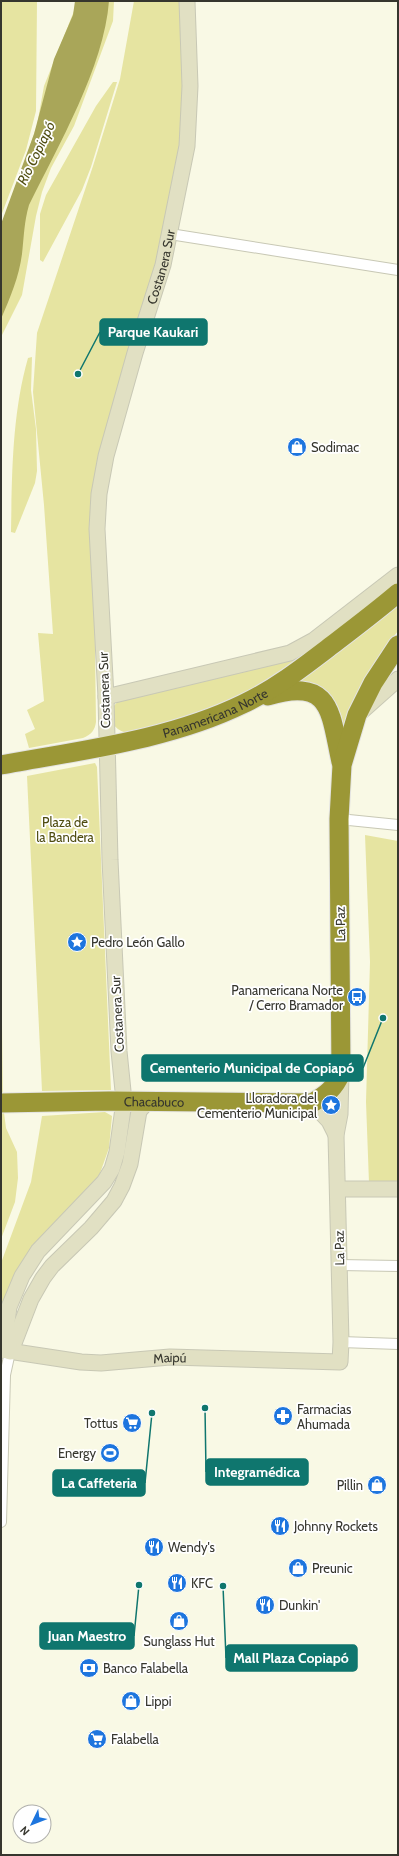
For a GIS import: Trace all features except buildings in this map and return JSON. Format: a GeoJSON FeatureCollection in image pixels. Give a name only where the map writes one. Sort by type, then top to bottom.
{"type":"FeatureCollection","features":[{"type":"Feature","properties":{"kind":"highway","name":"Panamericana Norte"},"geometry":{"type":"LineString","coordinates":[[1,765],[106,746],[177,728],[220,714],[244,704],[302,667],[394,595]]}},
{"type":"Feature","properties":{"kind":"highway"},"geometry":{"type":"LineString","coordinates":[[357,715],[373,683],[398,645]]}},
{"type":"Feature","properties":{"kind":"highway"},"geometry":{"type":"LineString","coordinates":[[244,704],[285,691],[298,690],[311,692],[322,699],[329,709],[342,765]]}},
{"type":"Feature","properties":{"kind":"highway","name":"La Paz"},"geometry":{"type":"LineString","coordinates":[[341,1073],[339,819],[342,765],[357,715]]}},
{"type":"Feature","properties":{"kind":"highway"},"geometry":{"type":"LineString","coordinates":[[312,1103],[331,1090],[341,1073]]}},
{"type":"Feature","properties":{"kind":"highway","name":"Chacabuco"},"geometry":{"type":"LineString","coordinates":[[1,1104],[124,1101],[312,1103]]}},
{"type":"Feature","properties":{"kind":"street","name":"Costanera Sur"},"geometry":{"type":"LineString","coordinates":[[11,1352],[7,1322],[9,1307],[15,1292],[30,1262],[38,1251],[62,1224],[94,1194],[112,1169],[117,1152],[124,1101],[119,1051],[111,884],[106,746],[106,697],[97,529],[99,494],[106,456],[135,354],[163,265],[187,146],[190,86],[187,1]]}},
{"type":"Feature","properties":{"kind":"street"},"geometry":{"type":"LineString","coordinates":[[170,234],[398,270]]}},
{"type":"Feature","properties":{"kind":"street"},"geometry":{"type":"LineString","coordinates":[[106,697],[290,653],[314,640],[398,575]]}},
{"type":"Feature","properties":{"kind":"street"},"geometry":{"type":"LineString","coordinates":[[357,715],[398,679]]}},
{"type":"Feature","properties":{"kind":"street"},"geometry":{"type":"LineString","coordinates":[[339,819],[398,825]]}},
{"type":"Feature","properties":{"kind":"street","name":"La Paz"},"geometry":{"type":"LineString","coordinates":[[340,1362],[341,1342],[336,1135],[340,1114],[341,1073]]}},
{"type":"Feature","properties":{"kind":"street","name":"Costanera Sur"},"geometry":{"type":"LineString","coordinates":[[1,1522],[5,1375],[11,1352],[31,1299],[43,1278],[52,1266],[95,1223],[114,1201],[122,1186],[130,1164],[139,1111],[148,1101]]}},
{"type":"Feature","properties":{"kind":"street","name":"La Paz"},"geometry":{"type":"LineString","coordinates":[[312,1103],[329,1121],[336,1135]]}},
{"type":"Feature","properties":{"kind":"street"},"geometry":{"type":"LineString","coordinates":[[338,1189],[398,1189]]}},
{"type":"Feature","properties":{"kind":"street"},"geometry":{"type":"LineString","coordinates":[[339,1265],[398,1266]]}},
{"type":"Feature","properties":{"kind":"street"},"geometry":{"type":"LineString","coordinates":[[341,1342],[398,1344]]}},
{"type":"Feature","properties":{"kind":"street","name":"Maipú"},"geometry":{"type":"LineString","coordinates":[[11,1352],[80,1362],[101,1363],[170,1357],[340,1362]]}},
{"type":"Feature","properties":{"kind":"green space"},"geometry":{"type":"Polygon","coordinates":[[[1,1],[37,1],[36,111],[26,150],[1,216],[1,1]]]}},
{"type":"Feature","properties":{"kind":"green space"},"geometry":{"type":"Polygon","coordinates":[[[78,1],[114,1],[113,21],[74,126],[51,168],[42,192],[36,216],[22,295],[1,337],[1,231],[37,125],[44,86],[78,1]]]}},
{"type":"Feature","properties":{"kind":"green space"},"geometry":{"type":"Polygon","coordinates":[[[134,1],[184,1],[184,145],[176,201],[93,503],[96,722],[94,730],[83,738],[29,748],[25,734],[35,729],[27,710],[44,701],[38,633],[53,634],[44,505],[33,392],[37,333],[93,166],[120,79],[134,1]]]}},
{"type":"Feature","properties":{"kind":"green space"},"geometry":{"type":"Polygon","coordinates":[[[113,82],[117,82],[91,167],[82,190],[43,262],[40,260],[40,214],[46,195],[96,106],[113,82]]]}},
{"type":"Feature","properties":{"kind":"green space"},"geometry":{"type":"Polygon","coordinates":[[[32,357],[31,390],[36,429],[37,471],[35,483],[15,533],[11,532],[16,422],[28,358],[32,357]]]}},
{"type":"Feature","properties":{"kind":"green space"},"geometry":{"type":"Polygon","coordinates":[[[398,603],[398,631],[384,649],[345,735],[340,711],[330,697],[318,690],[291,685],[398,603]]]}},
{"type":"Feature","properties":{"kind":"green space"},"geometry":{"type":"Polygon","coordinates":[[[315,646],[282,674],[217,708],[128,733],[117,728],[112,720],[112,710],[114,705],[119,701],[315,646]]]}},
{"type":"Feature","properties":{"kind":"green space","name":"Plaza de la Bandera"},"geometry":{"type":"Polygon","coordinates":[[[95,763],[97,767],[111,1090],[42,1091],[27,776],[95,763]]]}},
{"type":"Feature","properties":{"kind":"green space"},"geometry":{"type":"Polygon","coordinates":[[[365,835],[398,841],[398,1183],[369,1183],[366,1102],[370,962],[365,835]]]}},
{"type":"Feature","properties":{"kind":"green space"},"geometry":{"type":"Polygon","coordinates":[[[1,942],[3,1105],[6,1128],[17,1152],[18,1178],[15,1202],[1,1239],[1,942]]]}},
{"type":"Feature","properties":{"kind":"green space"},"geometry":{"type":"Polygon","coordinates":[[[105,1112],[112,1116],[109,1148],[99,1176],[81,1199],[58,1222],[1,1322],[1,1263],[31,1182],[42,1116],[105,1112]]]}},
{"type":"Feature","properties":{"kind":"water","name":"Río Copiapó"},"geometry":{"type":"Polygon","coordinates":[[[75,1],[109,1],[105,26],[89,79],[78,106],[29,205],[25,223],[19,271],[1,319],[1,224],[34,134],[54,59],[73,15],[75,1]]]}},
{"type":"Feature","properties":{"kind":"place","name":"Parque Kaukari"},"geometry":{"type":"Point","coordinates":[78,374]}},
{"type":"Feature","properties":{"kind":"place","name":"Sodimac"},"geometry":{"type":"Point","coordinates":[297,447]}},
{"type":"Feature","properties":{"kind":"place","name":"Pedro León Gallo"},"geometry":{"type":"Point","coordinates":[77,942]}},
{"type":"Feature","properties":{"kind":"place","name":"Panamericana Norte / Cerro Bramador"},"geometry":{"type":"Point","coordinates":[357,997]}},
{"type":"Feature","properties":{"kind":"place","name":"Cementerio Municipal de Copiapó"},"geometry":{"type":"Point","coordinates":[383,1018]}},
{"type":"Feature","properties":{"kind":"place","name":"Lloradora del Cementerio Municipal"},"geometry":{"type":"Point","coordinates":[331,1105]}},
{"type":"Feature","properties":{"kind":"place","name":"Integramédica"},"geometry":{"type":"Point","coordinates":[205,1408]}},
{"type":"Feature","properties":{"kind":"place","name":"La Caffeteria"},"geometry":{"type":"Point","coordinates":[152,1413]}},
{"type":"Feature","properties":{"kind":"place","name":"Farmacias Ahumada"},"geometry":{"type":"Point","coordinates":[283,1416]}},
{"type":"Feature","properties":{"kind":"place","name":"Tottus"},"geometry":{"type":"Point","coordinates":[132,1423]}},
{"type":"Feature","properties":{"kind":"place","name":"Energy"},"geometry":{"type":"Point","coordinates":[110,1453]}},
{"type":"Feature","properties":{"kind":"place","name":"Pillin"},"geometry":{"type":"Point","coordinates":[377,1485]}},
{"type":"Feature","properties":{"kind":"place","name":"Johnny Rockets"},"geometry":{"type":"Point","coordinates":[280,1526]}},
{"type":"Feature","properties":{"kind":"place","name":"Wendy's"},"geometry":{"type":"Point","coordinates":[154,1547]}},
{"type":"Feature","properties":{"kind":"place","name":"Preunic"},"geometry":{"type":"Point","coordinates":[298,1568]}},
{"type":"Feature","properties":{"kind":"place","name":"KFC"},"geometry":{"type":"Point","coordinates":[177,1583]}},
{"type":"Feature","properties":{"kind":"place","name":"Juan Maestro"},"geometry":{"type":"Point","coordinates":[139,1585]}},
{"type":"Feature","properties":{"kind":"place","name":"Mall Plaza Copiapó"},"geometry":{"type":"Point","coordinates":[223,1586]}},
{"type":"Feature","properties":{"kind":"place","name":"Dunkin'"},"geometry":{"type":"Point","coordinates":[265,1605]}},
{"type":"Feature","properties":{"kind":"place","name":"Sunglass Hut"},"geometry":{"type":"Point","coordinates":[179,1621]}},
{"type":"Feature","properties":{"kind":"place","name":"Banco Falabella"},"geometry":{"type":"Point","coordinates":[89,1668]}},
{"type":"Feature","properties":{"kind":"place","name":"Lippi"},"geometry":{"type":"Point","coordinates":[131,1701]}},
{"type":"Feature","properties":{"kind":"place","name":"Falabella"},"geometry":{"type":"Point","coordinates":[97,1739]}}]}
